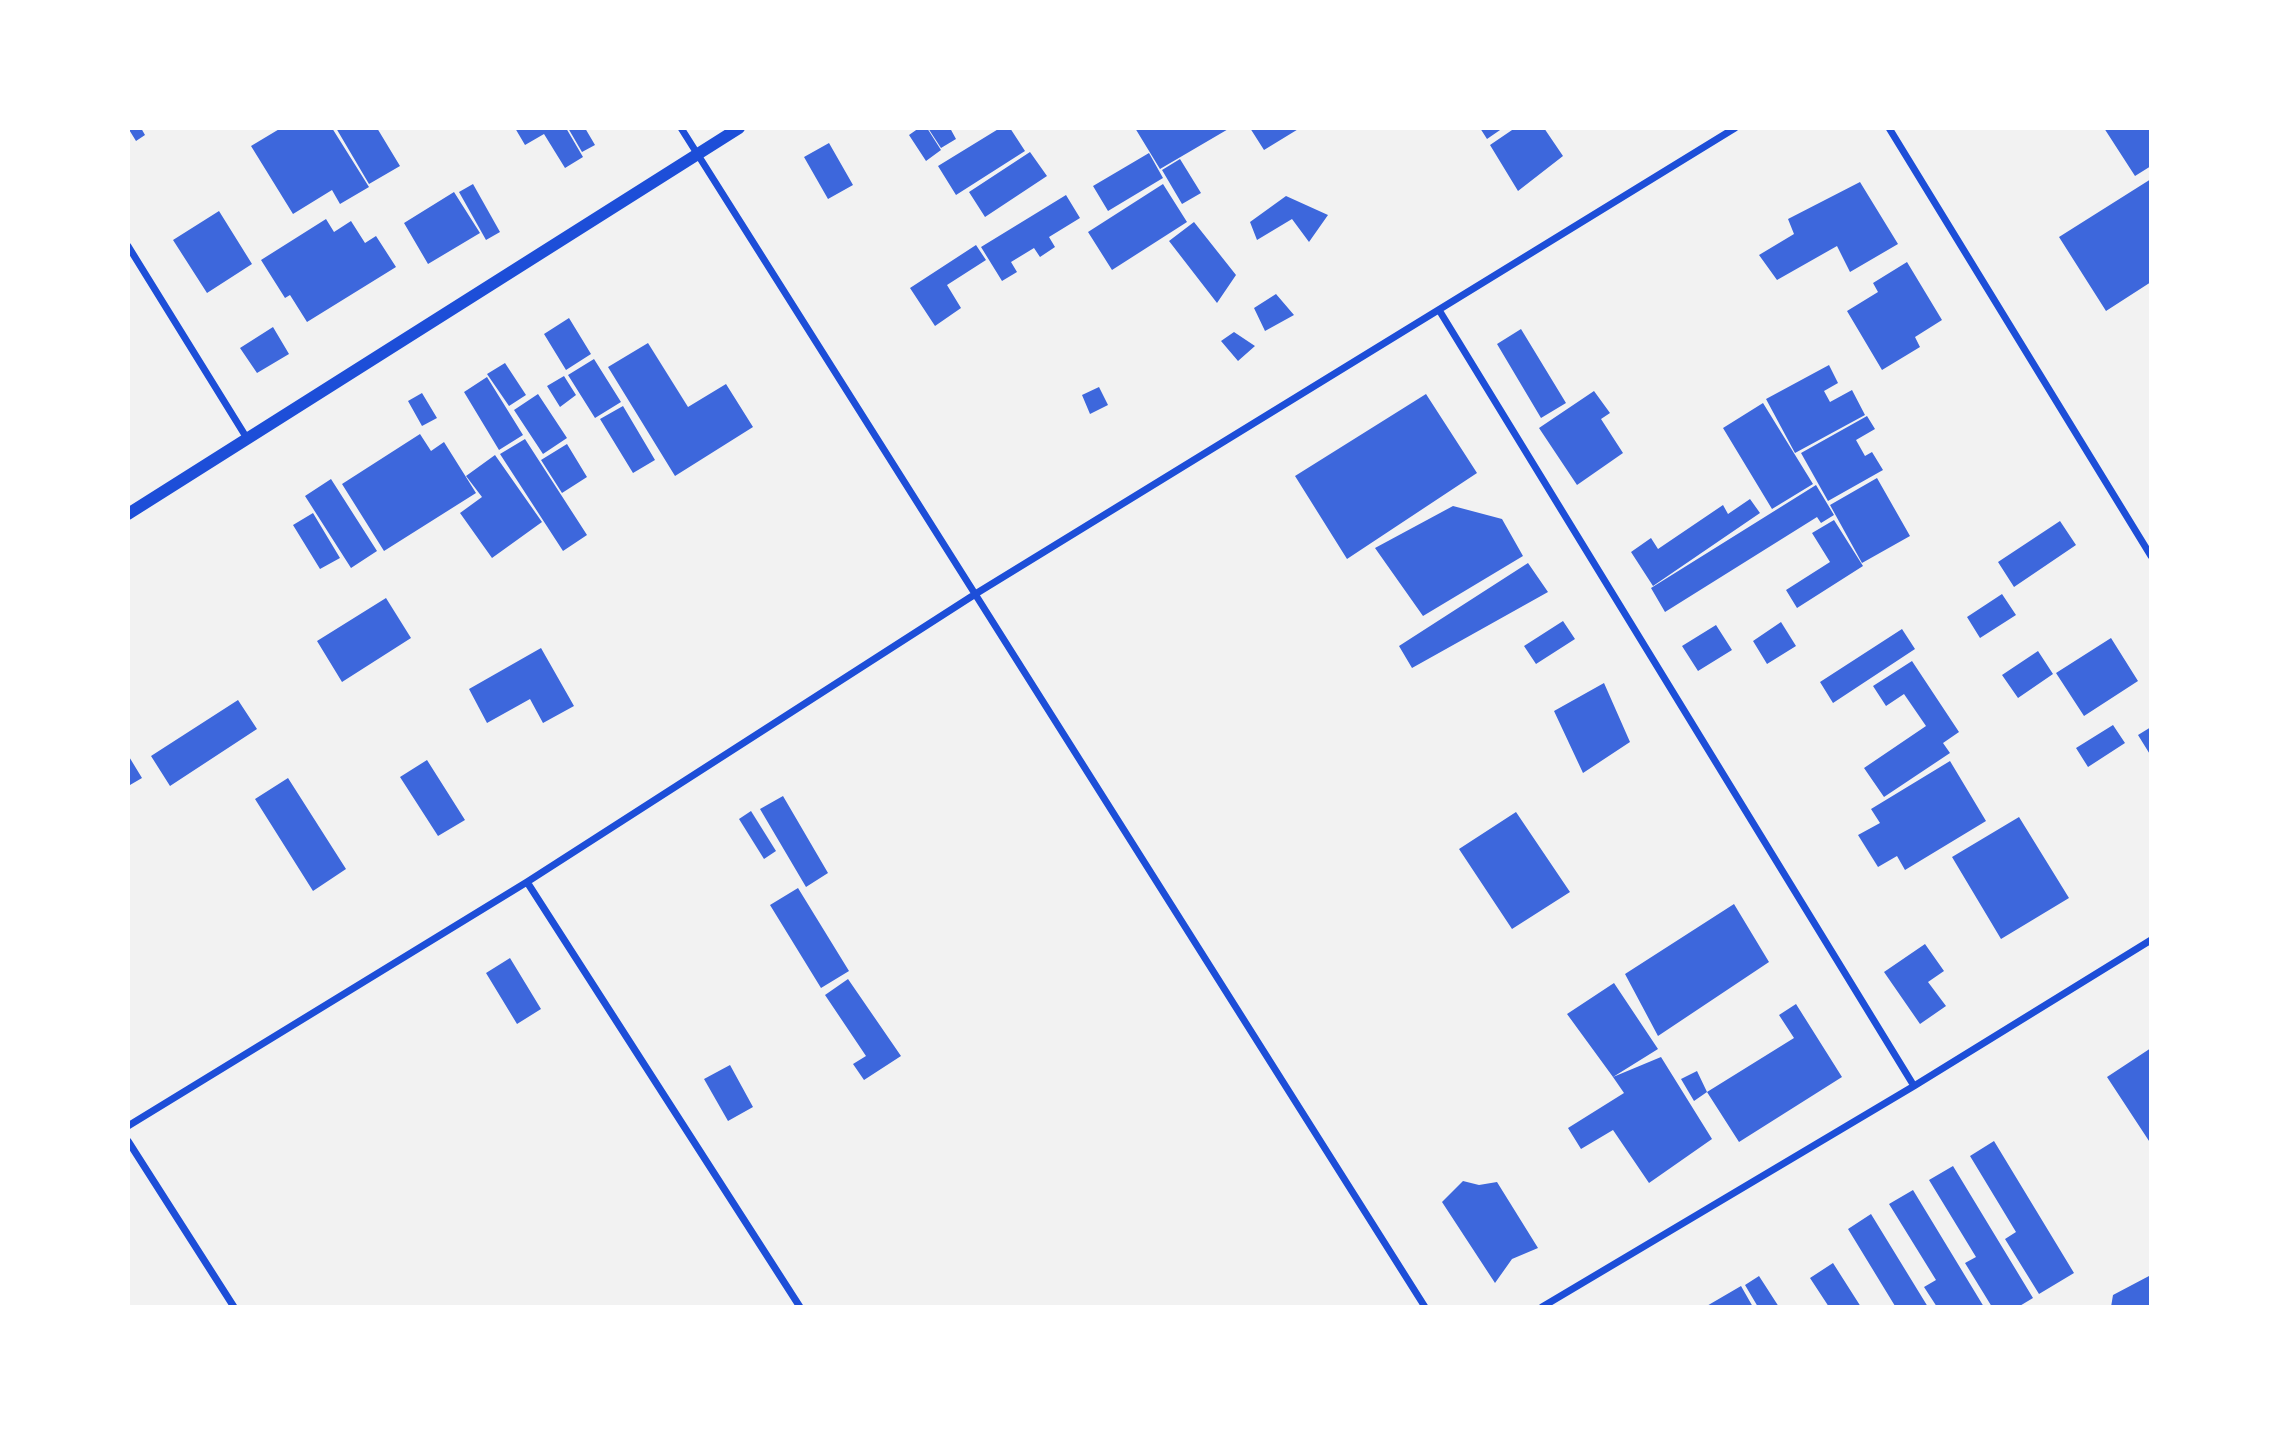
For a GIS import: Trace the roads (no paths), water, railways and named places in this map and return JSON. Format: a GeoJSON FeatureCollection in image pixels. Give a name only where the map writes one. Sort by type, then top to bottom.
{"type":"FeatureCollection","features":[{"type":"Feature","properties":{"kind":"street"},"geometry":{"type":"LineString","coordinates":[[681,128],[977,593],[1425,1307]]}},
{"type":"Feature","properties":{"kind":"street"},"geometry":{"type":"LineString","coordinates":[[128,514],[739,128]]}},
{"type":"Feature","properties":{"kind":"street"},"geometry":{"type":"LineString","coordinates":[[128,1126],[527,882],[977,593],[1735,128]]}},
{"type":"Feature","properties":{"kind":"street"},"geometry":{"type":"LineString","coordinates":[[1889,128],[2151,556]]}},
{"type":"Feature","properties":{"kind":"street"},"geometry":{"type":"LineString","coordinates":[[128,246],[248,440]]}},
{"type":"Feature","properties":{"kind":"street"},"geometry":{"type":"LineString","coordinates":[[1439,310],[1914,1086]]}},
{"type":"Feature","properties":{"kind":"street"},"geometry":{"type":"LineString","coordinates":[[527,882],[800,1307]]}},
{"type":"Feature","properties":{"kind":"street"},"geometry":{"type":"LineString","coordinates":[[1542,1307],[1914,1086],[2151,940]]}},
{"type":"Feature","properties":{"kind":"street"},"geometry":{"type":"LineString","coordinates":[[128,1140],[234,1307]]}}]}
